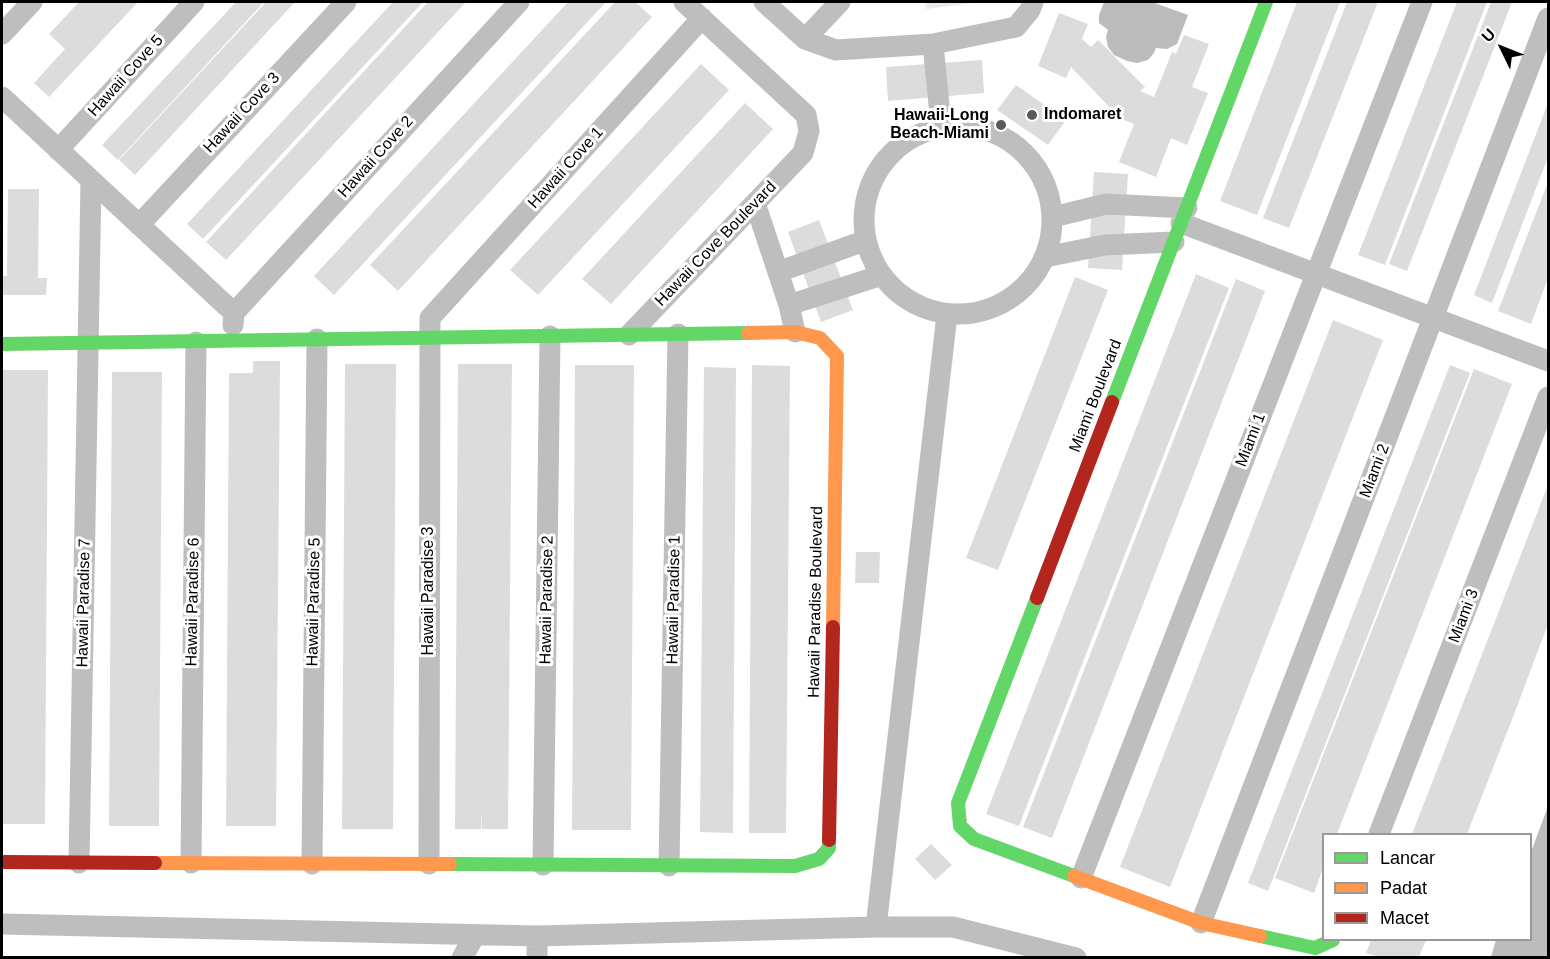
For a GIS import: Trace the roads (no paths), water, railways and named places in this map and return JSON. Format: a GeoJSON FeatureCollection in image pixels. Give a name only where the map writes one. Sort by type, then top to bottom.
{"type":"FeatureCollection","features":[{"type":"Feature","properties":{"kind":"street"},"geometry":{"type":"LineString","coordinates":[[2,34],[32,2]]}},
{"type":"Feature","properties":{"kind":"street","name":"Hawaii Cove 5"},"geometry":{"type":"LineString","coordinates":[[58,150],[194,2]]}},
{"type":"Feature","properties":{"kind":"street","name":"Hawaii Cove 3"},"geometry":{"type":"LineString","coordinates":[[139,225],[346,2]]}},
{"type":"Feature","properties":{"kind":"street","name":"Hawaii Cove 2"},"geometry":{"type":"LineString","coordinates":[[234,313],[519,2]]}},
{"type":"Feature","properties":{"kind":"street"},"geometry":{"type":"LineString","coordinates":[[684,2],[702,18]]}},
{"type":"Feature","properties":{"kind":"street"},"geometry":{"type":"LineString","coordinates":[[764,2],[805,39],[836,50],[933,44],[1016,27],[1030,10],[1033,2]]}},
{"type":"Feature","properties":{"kind":"street"},"geometry":{"type":"LineString","coordinates":[[805,39],[840,2]]}},
{"type":"Feature","properties":{"kind":"street","name":"Miami Boulevard"},"geometry":{"type":"LineString","coordinates":[[1081,879],[974,839],[960,826],[958,803],[1266,2]]}},
{"type":"Feature","properties":{"kind":"street","name":"Miami 1"},"geometry":{"type":"LineString","coordinates":[[1081,879],[1422,2]]}},
{"type":"Feature","properties":{"kind":"street","name":"Hawaii Cove Boulevard"},"geometry":{"type":"LineString","coordinates":[[629,335],[804,153],[809,131],[806,115],[702,18]]}},
{"type":"Feature","properties":{"kind":"street","name":"Hawaii Cove 1"},"geometry":{"type":"LineString","coordinates":[[430,328],[702,18]]}},
{"type":"Feature","properties":{"kind":"street","name":"Miami 2"},"geometry":{"type":"LineString","coordinates":[[1201,923],[1548,18]]}},
{"type":"Feature","properties":{"kind":"street"},"geometry":{"type":"LineString","coordinates":[[933,44],[941,125]]}},
{"type":"Feature","properties":{"kind":"street"},"geometry":{"type":"LineString","coordinates":[[2,97],[234,313],[233,341]]}},
{"type":"Feature","properties":{"kind":"street"},"geometry":{"type":"LineString","coordinates":[[941,125],[982,127],[1018,146],[1044,178],[1053,217],[1045,257],[1022,289],[987,310],[947,315],[912,304],[879,276],[864,241],[875,170],[903,140],[941,125]]}},
{"type":"Feature","properties":{"kind":"street","name":"Hawaii Paradise 7"},"geometry":{"type":"LineString","coordinates":[[79,863],[91,180]]}},
{"type":"Feature","properties":{"kind":"street"},"geometry":{"type":"LineString","coordinates":[[2,344],[317,339],[430,328],[550,336],[795,332],[789,305],[755,203]]}},
{"type":"Feature","properties":{"kind":"street"},"geometry":{"type":"LineString","coordinates":[[1053,217],[1106,204],[1180,224],[1548,361]]}},
{"type":"Feature","properties":{"kind":"street"},"geometry":{"type":"LineString","coordinates":[[1045,257],[1105,245],[1180,224]]}},
{"type":"Feature","properties":{"kind":"street"},"geometry":{"type":"LineString","coordinates":[[778,272],[864,241]]}},
{"type":"Feature","properties":{"kind":"street"},"geometry":{"type":"LineString","coordinates":[[789,305],[879,276]]}},
{"type":"Feature","properties":{"kind":"street"},"geometry":{"type":"LineString","coordinates":[[876,927],[947,315]]}},
{"type":"Feature","properties":{"kind":"street","name":"Hawaii Paradise 3"},"geometry":{"type":"LineString","coordinates":[[429,864],[430,328]]}},
{"type":"Feature","properties":{"kind":"street","name":"Hawaii Paradise Boulevard"},"geometry":{"type":"LineString","coordinates":[[669,866],[795,866],[819,859],[829,848],[837,356],[820,338],[795,332]]}},
{"type":"Feature","properties":{"kind":"street","name":"Hawaii Paradise 1"},"geometry":{"type":"LineString","coordinates":[[669,866],[678,334]]}},
{"type":"Feature","properties":{"kind":"street","name":"Hawaii Paradise 2"},"geometry":{"type":"LineString","coordinates":[[543,865],[550,336]]}},
{"type":"Feature","properties":{"kind":"street","name":"Hawaii Paradise 5"},"geometry":{"type":"LineString","coordinates":[[312,864],[317,339]]}},
{"type":"Feature","properties":{"kind":"street","name":"Hawaii Paradise 6"},"geometry":{"type":"LineString","coordinates":[[191,863],[196,342]]}},
{"type":"Feature","properties":{"kind":"street","name":"Miami 3"},"geometry":{"type":"LineString","coordinates":[[1379,833],[1548,397]]}},
{"type":"Feature","properties":{"kind":"street"},"geometry":{"type":"LineString","coordinates":[[2,862],[669,866]]}},
{"type":"Feature","properties":{"kind":"street"},"geometry":{"type":"LineString","coordinates":[[1081,879],[1201,923],[1315,948],[1329,941]]}},
{"type":"Feature","properties":{"kind":"street"},"geometry":{"type":"LineString","coordinates":[[2,924],[537,936],[953,927],[1076,957]]}},
{"type":"Feature","properties":{"kind":"street"},"geometry":{"type":"LineString","coordinates":[[462,957],[476,935]]}},
{"type":"Feature","properties":{"kind":"street"},"geometry":{"type":"LineString","coordinates":[[537,936],[537,957]]}},
{"type":"Feature","properties":{"kind":"place","name":"Indomaret"},"geometry":{"type":"Point","coordinates":[1032,115]}},
{"type":"Feature","properties":{"kind":"place","name":"Hawaii-Long Beach-Miami"},"geometry":{"type":"Point","coordinates":[1001,125]}}]}
